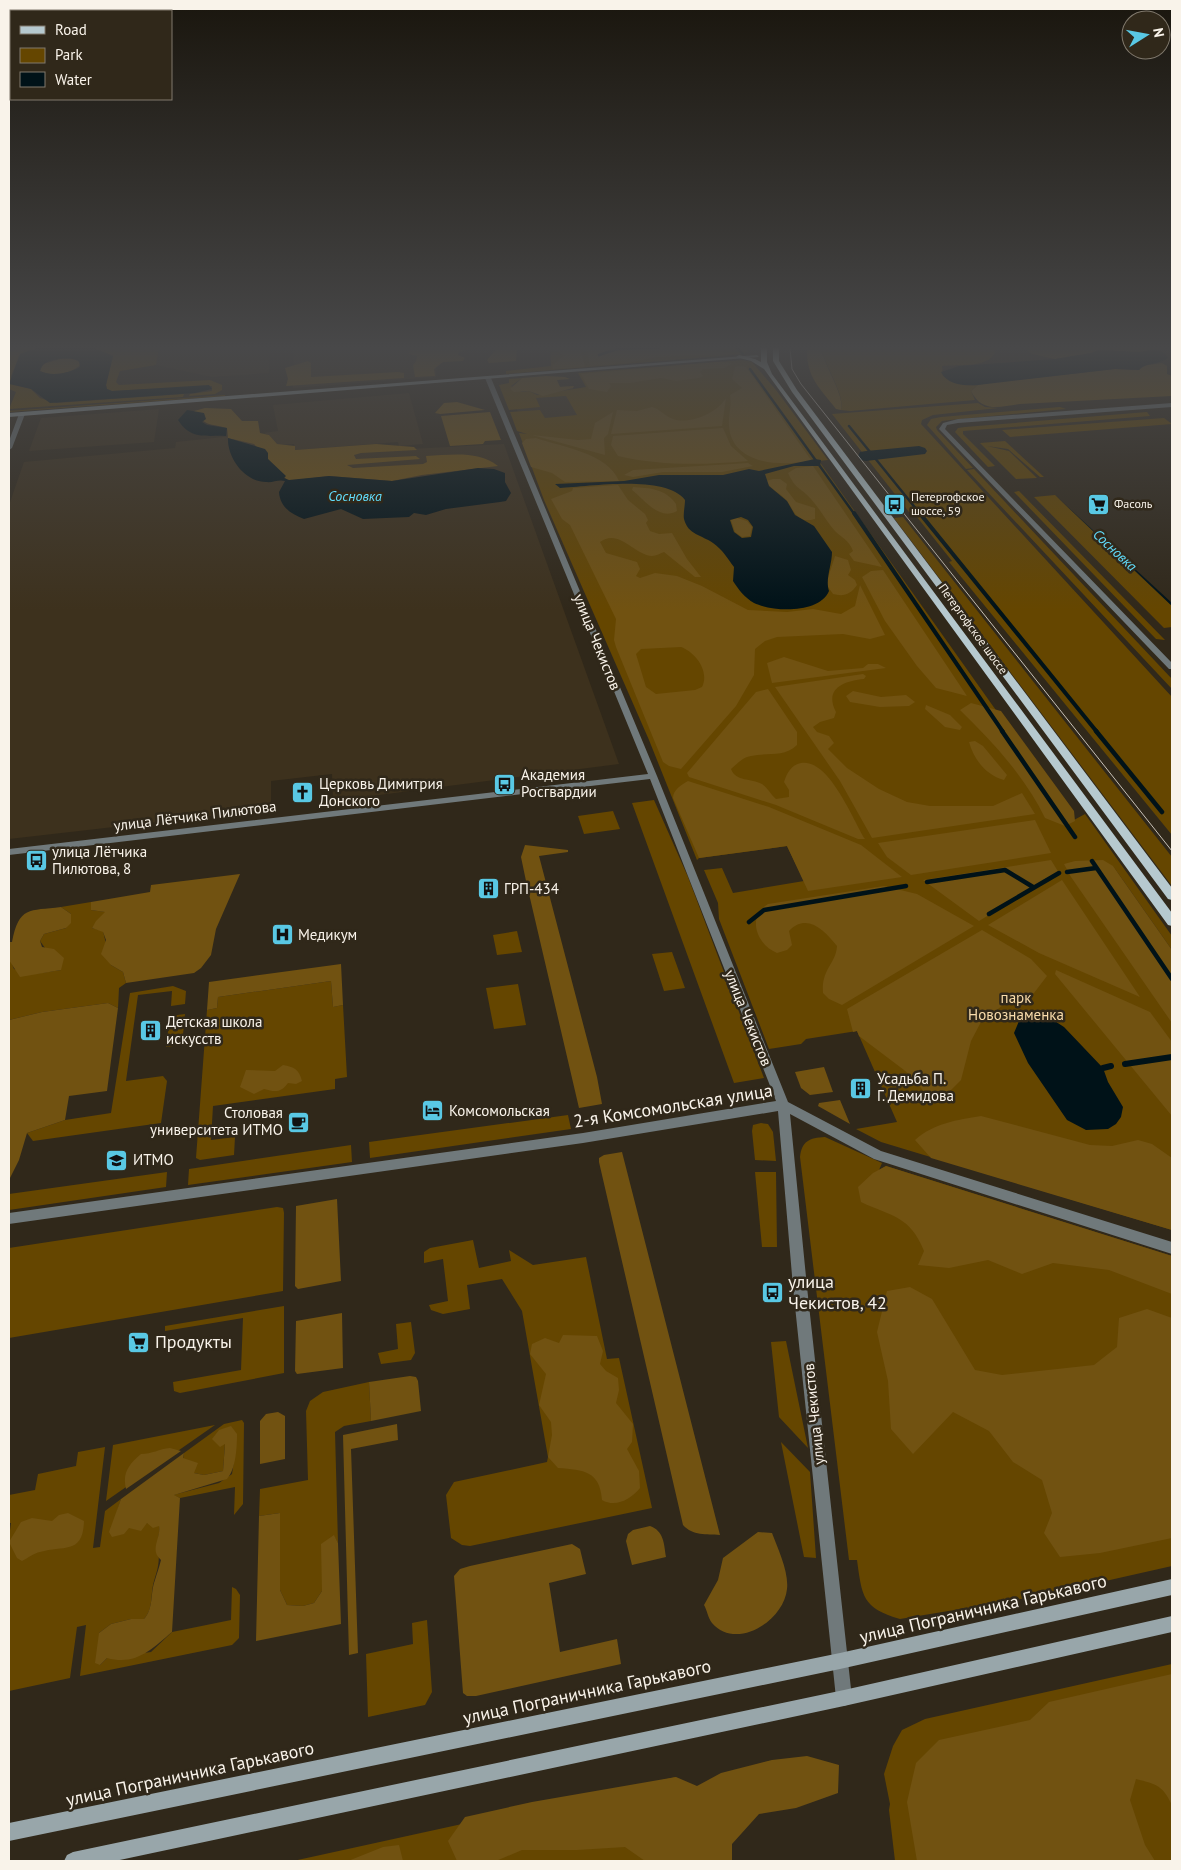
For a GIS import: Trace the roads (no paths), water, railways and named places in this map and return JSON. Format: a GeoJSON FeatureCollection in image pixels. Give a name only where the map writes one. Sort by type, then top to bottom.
{"type":"FeatureCollection","features":[{"type":"Feature","properties":{"kind":"main road","name":"Петергофское шоссе"},"geometry":{"type":"LineString","coordinates":[[815,435],[1172,922]]}},
{"type":"Feature","properties":{"kind":"main road","name":"Петергофское шоссе"},"geometry":{"type":"LineString","coordinates":[[826,435],[1172,896]]}},
{"type":"Feature","properties":{"kind":"street"},"geometry":{"type":"LineString","coordinates":[[9,448],[14,435]]}},
{"type":"Feature","properties":{"kind":"street","name":"улица Чекистов"},"geometry":{"type":"LineString","coordinates":[[512,435],[653,776],[783,1105],[800,1288],[844,1698]]}},
{"type":"Feature","properties":{"kind":"street"},"geometry":{"type":"LineString","coordinates":[[947,435],[958,444],[1172,667]]}},
{"type":"Feature","properties":{"kind":"street"},"geometry":{"type":"LineString","coordinates":[[954,435],[958,444]]}},
{"type":"Feature","properties":{"kind":"street","name":"улица Лётчика Пилютова"},"geometry":{"type":"LineString","coordinates":[[9,852],[653,776]]}},
{"type":"Feature","properties":{"kind":"street","name":"2-я Комсомольская улица"},"geometry":{"type":"LineString","coordinates":[[9,1219],[583,1138],[783,1105],[878,1155],[1172,1248]]}},
{"type":"Feature","properties":{"kind":"street","name":"улица Пограничника Гарькавого"},"geometry":{"type":"LineString","coordinates":[[9,1832],[840,1661],[1172,1587]]}},
{"type":"Feature","properties":{"kind":"street"},"geometry":{"type":"LineString","coordinates":[[73,1861],[844,1698],[1172,1624]]}},
{"type":"Feature","properties":{"kind":"water"},"geometry":{"type":"Polygon","coordinates":[[[201,435],[226,435],[226,436],[201,435]]]}},
{"type":"Feature","properties":{"kind":"water"},"geometry":{"type":"Polygon","coordinates":[[[228,438],[265,449],[268,453],[268,459],[286,476],[284,478],[289,480],[329,476],[392,481],[478,468],[494,469],[505,473],[505,482],[511,493],[506,501],[446,509],[426,515],[414,513],[409,517],[363,519],[341,509],[304,519],[291,512],[282,502],[279,492],[285,481],[258,481],[251,478],[238,467],[230,453],[228,438]]]}},
{"type":"Feature","properties":{"kind":"water"},"geometry":{"type":"Polygon","coordinates":[[[815,459],[821,460],[820,466],[794,466],[765,474],[769,486],[787,501],[795,515],[814,526],[832,552],[828,582],[829,591],[816,604],[795,609],[783,609],[762,606],[748,599],[733,581],[734,567],[722,551],[709,540],[692,532],[686,524],[684,519],[685,500],[675,492],[661,487],[644,485],[626,484],[560,488],[555,484],[624,481],[659,475],[723,475],[749,469],[759,471],[815,459]],[[741,517],[730,520],[734,532],[742,538],[751,537],[753,527],[748,520],[741,517]]]}},
{"type":"Feature","properties":{"kind":"water"},"geometry":{"type":"Polygon","coordinates":[[[1056,496],[1172,603],[1172,606],[1056,496]]]}},
{"type":"Feature","properties":{"kind":"water"},"geometry":{"type":"Polygon","coordinates":[[[1035,1016],[1050,1018],[1064,1027],[1103,1068],[1108,1082],[1123,1107],[1121,1117],[1116,1124],[1108,1129],[1086,1130],[1067,1120],[1028,1063],[1014,1033],[1019,1021],[1035,1016]]]}},
{"type":"Feature","properties":{"kind":"waterway"},"geometry":{"type":"LineString","coordinates":[[798,435],[855,515]]}},
{"type":"Feature","properties":{"kind":"waterway"},"geometry":{"type":"LineString","coordinates":[[857,435],[917,510]]}},
{"type":"Feature","properties":{"kind":"waterway","name":"Сосновка"},"geometry":{"type":"LineString","coordinates":[[866,456],[919,451]]}},
{"type":"Feature","properties":{"kind":"waterway"},"geometry":{"type":"LineString","coordinates":[[854,513],[1003,732]]}},
{"type":"Feature","properties":{"kind":"waterway"},"geometry":{"type":"LineString","coordinates":[[922,516],[1097,732]]}},
{"type":"Feature","properties":{"kind":"waterway"},"geometry":{"type":"LineString","coordinates":[[1002,731],[1075,837]]}},
{"type":"Feature","properties":{"kind":"waterway"},"geometry":{"type":"LineString","coordinates":[[1096,731],[1162,812]]}},
{"type":"Feature","properties":{"kind":"waterway"},"geometry":{"type":"LineString","coordinates":[[1092,861],[1172,979]]}},
{"type":"Feature","properties":{"kind":"waterway"},"geometry":{"type":"LineString","coordinates":[[1067,872],[1096,868]]}},
{"type":"Feature","properties":{"kind":"waterway"},"geometry":{"type":"LineString","coordinates":[[927,882],[1005,870],[1033,887]]}},
{"type":"Feature","properties":{"kind":"waterway"},"geometry":{"type":"LineString","coordinates":[[989,914],[1059,873]]}},
{"type":"Feature","properties":{"kind":"waterway"},"geometry":{"type":"LineString","coordinates":[[749,922],[764,910],[906,886]]}},
{"type":"Feature","properties":{"kind":"waterway"},"geometry":{"type":"LineString","coordinates":[[1125,1064],[1172,1057]]}},
{"type":"Feature","properties":{"kind":"waterway"},"geometry":{"type":"LineString","coordinates":[[1103,1068],[1111,1066]]}},
{"type":"Feature","properties":{"kind":"tram line"},"geometry":{"type":"LineString","coordinates":[[842,435],[1172,851]]}},
{"type":"Feature","properties":{"kind":"place","name":"Петергофское шоссе, 59"},"geometry":{"type":"Point","coordinates":[895,504]}},
{"type":"Feature","properties":{"kind":"place","name":"Фасоль"},"geometry":{"type":"Point","coordinates":[1098,504]}},
{"type":"Feature","properties":{"kind":"place","name":"Академия Росгвардии"},"geometry":{"type":"Point","coordinates":[505,784]}},
{"type":"Feature","properties":{"kind":"place","name":"Церковь Димитрия Донского"},"geometry":{"type":"Point","coordinates":[303,793]}},
{"type":"Feature","properties":{"kind":"place","name":"улица Лётчика Пилютова, 8"},"geometry":{"type":"Point","coordinates":[36,861]}},
{"type":"Feature","properties":{"kind":"place","name":"ГРП-434"},"geometry":{"type":"Point","coordinates":[488,889]}},
{"type":"Feature","properties":{"kind":"place","name":"Медикум"},"geometry":{"type":"Point","coordinates":[282,935]}},
{"type":"Feature","properties":{"kind":"place","name":"Детская школа искусств"},"geometry":{"type":"Point","coordinates":[150,1031]}},
{"type":"Feature","properties":{"kind":"place","name":"Усадьба П. Г. Демидова"},"geometry":{"type":"Point","coordinates":[861,1088]}},
{"type":"Feature","properties":{"kind":"place","name":"Комсомольская"},"geometry":{"type":"Point","coordinates":[433,1111]}},
{"type":"Feature","properties":{"kind":"place","name":"Столовая университета ИТМО"},"geometry":{"type":"Point","coordinates":[299,1122]}},
{"type":"Feature","properties":{"kind":"place","name":"ИТМО"},"geometry":{"type":"Point","coordinates":[117,1160]}},
{"type":"Feature","properties":{"kind":"place","name":"улица Чекистов, 42"},"geometry":{"type":"Point","coordinates":[772,1292]}},
{"type":"Feature","properties":{"kind":"place","name":"Продукты"},"geometry":{"type":"Point","coordinates":[139,1342]}},
{"type":"Feature","properties":{"kind":"park label","name":"парк Новознаменка"},"geometry":{"type":"Point","coordinates":[1016,1006]}}]}
